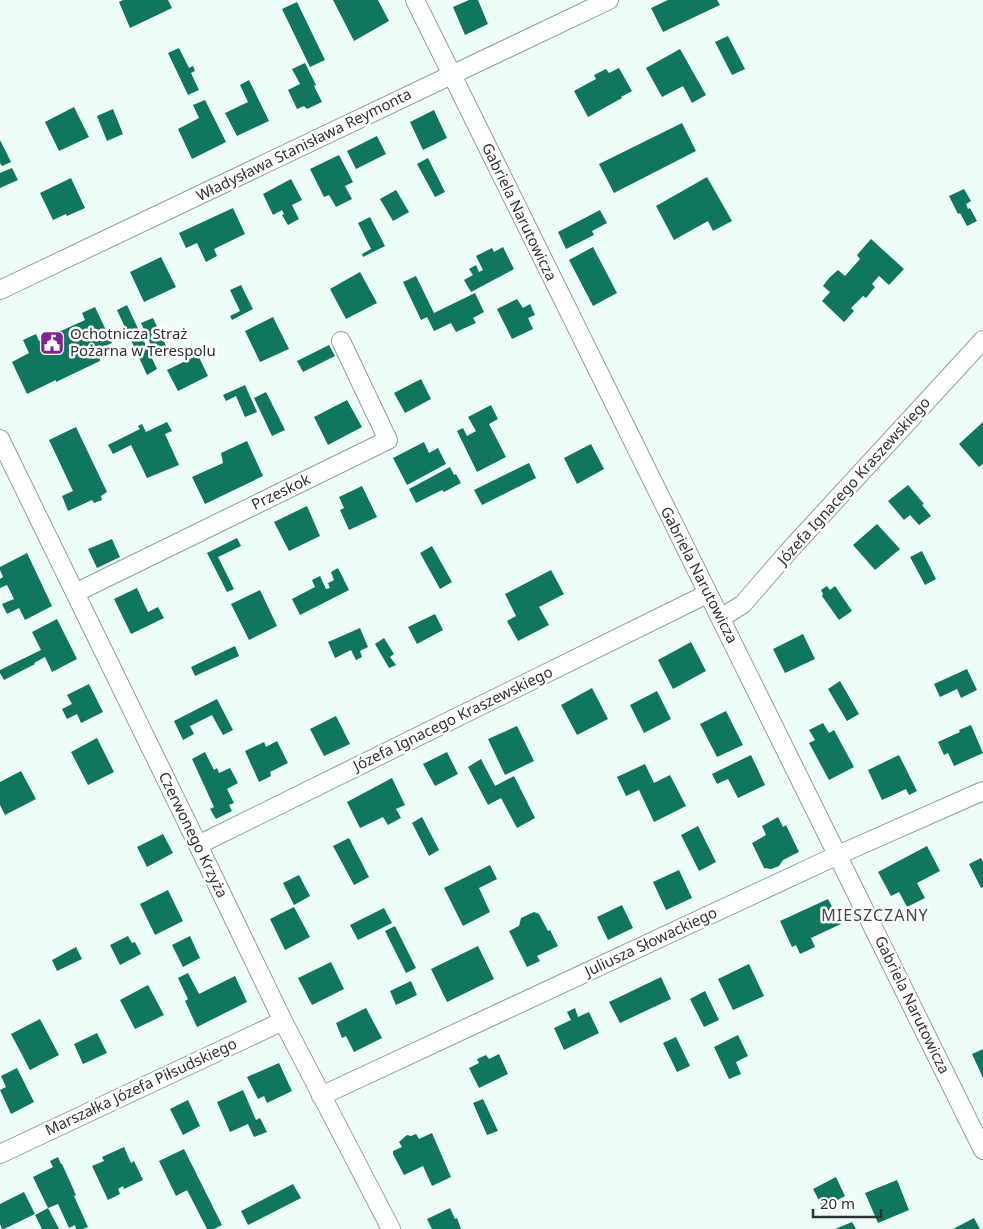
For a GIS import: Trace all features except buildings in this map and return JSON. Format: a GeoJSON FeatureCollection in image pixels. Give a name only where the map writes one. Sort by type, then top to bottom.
{"type":"FeatureCollection","features":[{"type":"Feature","properties":{"kind":"street","name":"Gabriela Narutowicza"},"geometry":{"type":"LineString","coordinates":[[415,0],[983,1150]]}},
{"type":"Feature","properties":{"kind":"street","name":"Władysława Stanisława Reymonta"},"geometry":{"type":"LineString","coordinates":[[0,290],[609,0]]}},
{"type":"Feature","properties":{"kind":"street","name":"Józefa Ignacego Kraszewskiego"},"geometry":{"type":"LineString","coordinates":[[721,618],[742,604],[983,340]]}},
{"type":"Feature","properties":{"kind":"street","name":"Przeskok"},"geometry":{"type":"LineString","coordinates":[[75,593],[388,440],[341,341]]}},
{"type":"Feature","properties":{"kind":"street","name":"Czerwonego Krzyża"},"geometry":{"type":"LineString","coordinates":[[0,439],[283,1021],[391,1229]]}},
{"type":"Feature","properties":{"kind":"street","name":"Józefa Ignacego Kraszewskiego"},"geometry":{"type":"LineString","coordinates":[[198,845],[708,594]]}},
{"type":"Feature","properties":{"kind":"street","name":"Juliusza Słowackiego"},"geometry":{"type":"LineString","coordinates":[[321,1096],[838,855],[983,791]]}},
{"type":"Feature","properties":{"kind":"street","name":"Marszałka Józefa Piłsudskiego"},"geometry":{"type":"LineString","coordinates":[[0,1154],[283,1021]]}},
{"type":"Feature","properties":{"kind":"place","name":"Ochotnicza Straż Pożarna w Terespolu"},"geometry":{"type":"Point","coordinates":[52,343]}},
{"type":"Feature","properties":{"kind":"district","name":"MIESZCZANY"},"geometry":{"type":"Point","coordinates":[875,915]}}]}
